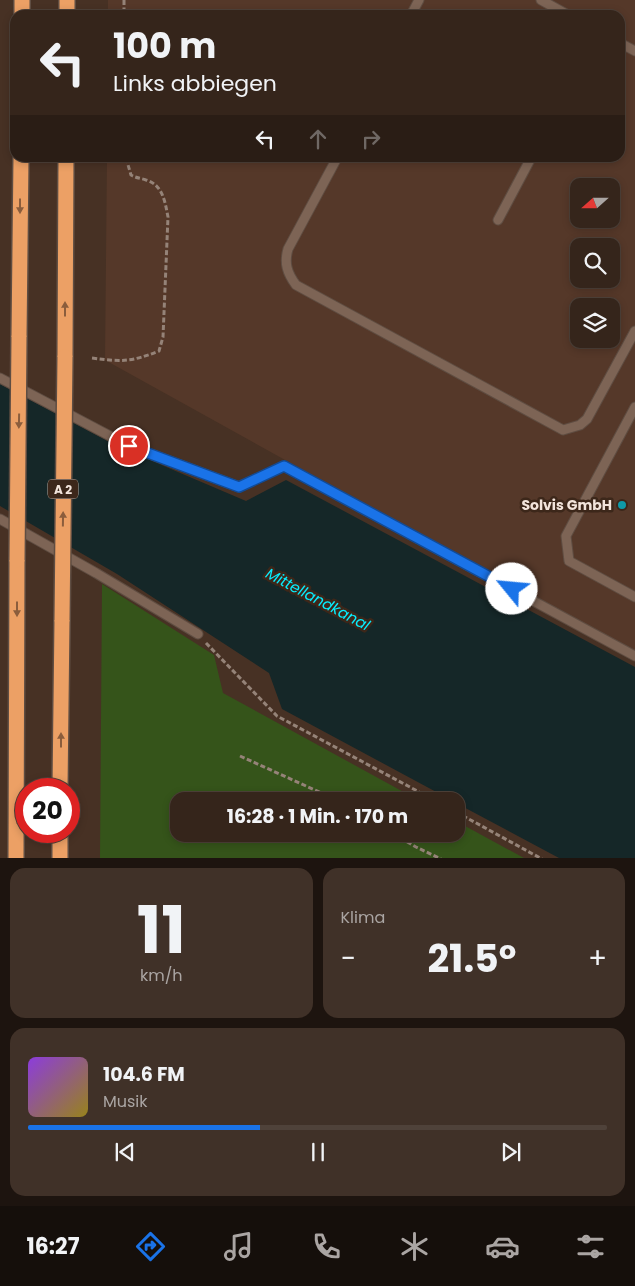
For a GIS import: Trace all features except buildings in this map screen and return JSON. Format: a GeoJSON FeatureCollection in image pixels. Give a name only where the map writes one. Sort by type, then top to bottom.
{"type":"FeatureCollection","features":[{"type":"Feature","properties":{"kind":"highway"},"geometry":{"type":"LineString","coordinates":[[16,858],[21,162]]}},
{"type":"Feature","properties":{"kind":"highway","name":"A 2"},"geometry":{"type":"LineString","coordinates":[[60,778],[66,162]]}},
{"type":"Feature","properties":{"kind":"highway"},"geometry":{"type":"LineString","coordinates":[[60,843],[60,858]]}},
{"type":"Feature","properties":{"kind":"lane"},"geometry":{"type":"LineString","coordinates":[[541,0],[559,10]]}},
{"type":"Feature","properties":{"kind":"lane"},"geometry":{"type":"LineString","coordinates":[[334,162],[288,249],[285,259],[286,268],[296,285],[563,430],[580,425],[587,419],[635,331]]}},
{"type":"Feature","properties":{"kind":"lane"},"geometry":{"type":"LineString","coordinates":[[498,220],[529,162]]}},
{"type":"Feature","properties":{"kind":"lane"},"geometry":{"type":"LineString","coordinates":[[0,378],[129,446],[239,487],[284,466],[635,656]]}},
{"type":"Feature","properties":{"kind":"lane"},"geometry":{"type":"LineString","coordinates":[[635,407],[566,536],[569,561],[635,597]]}},
{"type":"Feature","properties":{"kind":"lane"},"geometry":{"type":"LineString","coordinates":[[0,519],[96,573],[198,634]]}},
{"type":"Feature","properties":{"kind":"path"},"geometry":{"type":"LineString","coordinates":[[92,358],[123,362],[141,358],[159,351],[163,337],[168,217],[165,200],[158,187],[148,180],[137,179],[131,175],[127,162]]}},
{"type":"Feature","properties":{"kind":"path"},"geometry":{"type":"LineString","coordinates":[[198,634],[277,716],[419,792]]}},
{"type":"Feature","properties":{"kind":"path"},"geometry":{"type":"LineString","coordinates":[[240,756],[319,792]]}},
{"type":"Feature","properties":{"kind":"path"},"geometry":{"type":"LineString","coordinates":[[465,817],[542,858]]}},
{"type":"Feature","properties":{"kind":"path"},"geometry":{"type":"LineString","coordinates":[[408,842],[441,858]]}},
{"type":"Feature","properties":{"kind":"shaded area"},"geometry":{"type":"Polygon","coordinates":[[[108,0],[635,0],[635,654],[105,360],[107,162],[625,162],[625,10],[108,10],[108,0]]]}},
{"type":"Feature","properties":{"kind":"green space"},"geometry":{"type":"Polygon","coordinates":[[[102,584],[214,655],[223,693],[404,792],[170,792],[170,842],[465,842],[465,826],[524,858],[100,858],[102,584]]]}},
{"type":"Feature","properties":{"kind":"water","name":"Mittellandkanal"},"geometry":{"type":"Polygon","coordinates":[[[0,384],[117,446],[246,501],[286,480],[635,667],[635,858],[559,858],[465,808],[465,792],[436,792],[282,709],[269,673],[117,574],[0,506],[0,384]]]}},
{"type":"Feature","properties":{"kind":"place","name":"Solvis GmbH"},"geometry":{"type":"Point","coordinates":[622,505]}},
{"type":"Feature","properties":{"kind":"route"},"geometry":{"type":"LineString","coordinates":[[129,446],[239,487],[284,466],[512,589]]}}]}
